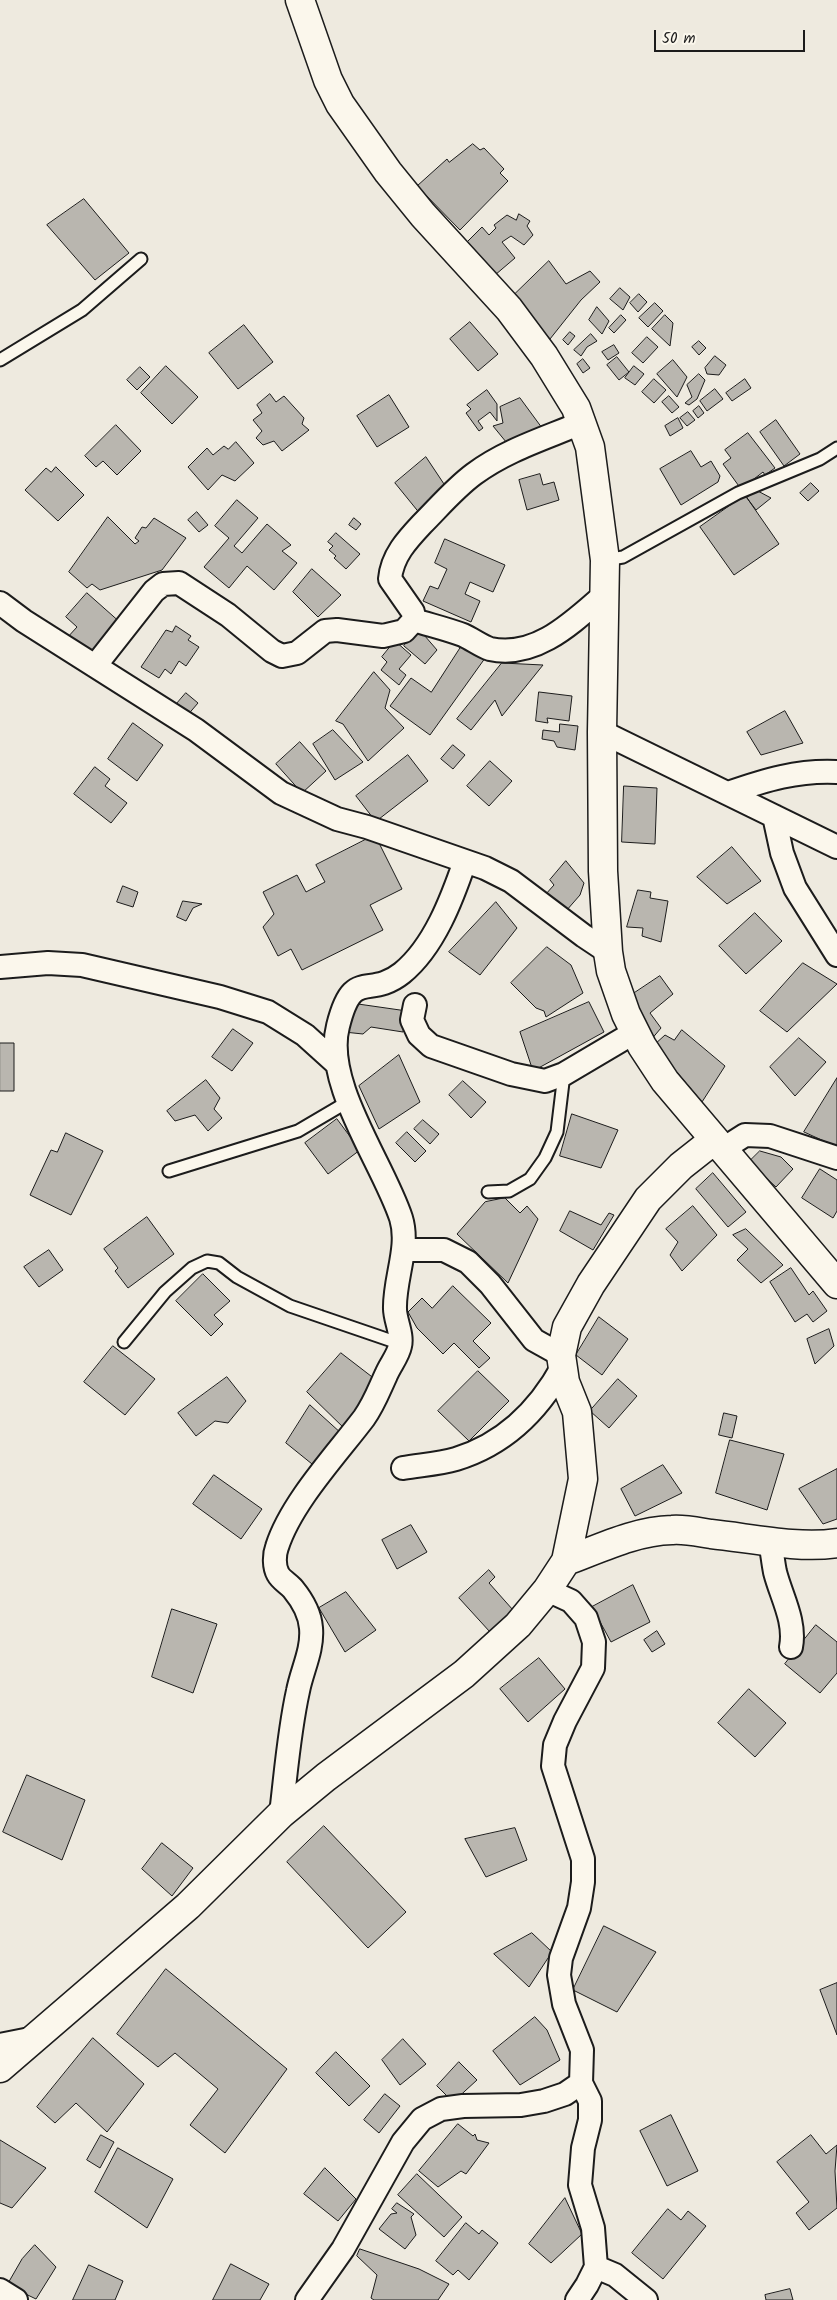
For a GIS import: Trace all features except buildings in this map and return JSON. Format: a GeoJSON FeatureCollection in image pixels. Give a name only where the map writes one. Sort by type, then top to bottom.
{"type":"FeatureCollection","features":[{"type":"Feature","properties":{"kind":"street"},"geometry":{"type":"LineString","coordinates":[[300,0],[328,80],[340,104],[411,201],[509,309],[548,363],[576,408],[590,446],[605,560],[602,732],[603,871],[611,971],[626,1014],[665,1080],[837,1284]]}},
{"type":"Feature","properties":{"kind":"street"},"geometry":{"type":"LineString","coordinates":[[94,666],[154,591],[159,586],[172,582],[190,590],[228,615],[272,651],[282,656],[297,653],[325,631],[337,630],[383,636],[404,631],[414,620],[413,612],[390,579],[393,563],[415,532],[449,495],[489,464],[581,423]]}},
{"type":"Feature","properties":{"kind":"street"},"geometry":{"type":"LineString","coordinates":[[414,620],[463,635],[489,648],[514,652],[548,639],[572,623],[604,595]]}},
{"type":"Feature","properties":{"kind":"street"},"geometry":{"type":"LineString","coordinates":[[0,603],[24,622],[196,730],[281,793],[337,819],[367,827],[485,868],[511,881],[608,952]]}},
{"type":"Feature","properties":{"kind":"street"},"geometry":{"type":"LineString","coordinates":[[602,732],[837,847]]}},
{"type":"Feature","properties":{"kind":"street"},"geometry":{"type":"LineString","coordinates":[[728,793],[772,777],[823,771],[837,772]]}},
{"type":"Feature","properties":{"kind":"street"},"geometry":{"type":"LineString","coordinates":[[774,816],[782,853],[795,888],[837,955]]}},
{"type":"Feature","properties":{"kind":"street"},"geometry":{"type":"LineString","coordinates":[[281,1814],[290,1736],[298,1689],[309,1654],[311,1628],[305,1607],[294,1591],[278,1574],[275,1561],[276,1549],[288,1522],[312,1485],[342,1444],[365,1417],[380,1392],[401,1344],[394,1310],[398,1276],[404,1250],[402,1220],[349,1101],[336,1063],[334,1047],[337,1028],[348,997],[354,989],[391,979],[402,973],[423,950],[442,917],[465,861]]}},
{"type":"Feature","properties":{"kind":"street"},"geometry":{"type":"LineString","coordinates":[[0,966],[82,965],[220,997],[268,1012],[306,1035],[336,1063]]}},
{"type":"Feature","properties":{"kind":"street"},"geometry":{"type":"LineString","coordinates":[[415,1005],[412,1020],[419,1036],[431,1046],[511,1074],[545,1081],[564,1074],[635,1032]]}},
{"type":"Feature","properties":{"kind":"street"},"geometry":{"type":"LineString","coordinates":[[403,1468],[454,1460],[484,1448],[530,1414],[554,1383],[562,1360],[567,1327],[581,1302],[618,1242],[648,1199],[681,1166],[718,1144],[745,1135],[770,1136],[837,1158]]}},
{"type":"Feature","properties":{"kind":"street"},"geometry":{"type":"LineString","coordinates":[[0,2068],[188,1906],[281,1814],[326,1777],[464,1674],[518,1625],[547,1590],[566,1560],[583,1479],[578,1412],[565,1382],[562,1360],[534,1340],[490,1284],[468,1262],[444,1250],[404,1250]]}},
{"type":"Feature","properties":{"kind":"street"},"geometry":{"type":"LineString","coordinates":[[566,1560],[629,1537],[652,1531],[675,1530],[822,1545],[837,1543]]}},
{"type":"Feature","properties":{"kind":"street"},"geometry":{"type":"LineString","coordinates":[[770,1541],[775,1573],[793,1637],[791,1647]]}},
{"type":"Feature","properties":{"kind":"street"},"geometry":{"type":"LineString","coordinates":[[547,1590],[571,1601],[586,1618],[594,1642],[593,1668],[555,1745],[553,1766],[583,1860],[583,1882],[579,1908],[561,1958],[559,1975],[564,2004],[582,2050],[581,2083],[590,2101],[590,2120],[583,2148],[580,2185],[593,2228],[596,2266],[577,2300]]}},
{"type":"Feature","properties":{"kind":"street"},"geometry":{"type":"LineString","coordinates":[[0,2045],[35,2038]]}},
{"type":"Feature","properties":{"kind":"street"},"geometry":{"type":"LineString","coordinates":[[308,2300],[343,2249],[403,2142],[422,2118],[441,2109],[463,2106],[521,2105],[544,2101],[564,2094],[581,2083]]}},
{"type":"Feature","properties":{"kind":"street"},"geometry":{"type":"LineString","coordinates":[[596,2266],[614,2275],[646,2300]]}},
{"type":"Feature","properties":{"kind":"street"},"geometry":{"type":"LineString","coordinates":[[0,2290],[16,2300]]}},
{"type":"Feature","properties":{"kind":"lane"},"geometry":{"type":"LineString","coordinates":[[0,360],[82,310],[141,259]]}},
{"type":"Feature","properties":{"kind":"lane"},"geometry":{"type":"LineString","coordinates":[[605,560],[623,557],[738,494],[820,459],[837,448]]}},
{"type":"Feature","properties":{"kind":"lane"},"geometry":{"type":"LineString","coordinates":[[488,1192],[508,1191],[530,1179],[545,1158],[557,1132],[564,1074]]}},
{"type":"Feature","properties":{"kind":"lane"},"geometry":{"type":"LineString","coordinates":[[169,1171],[298,1131],[349,1101]]}},
{"type":"Feature","properties":{"kind":"lane"},"geometry":{"type":"LineString","coordinates":[[124,1342],[165,1292],[192,1268],[208,1261],[219,1263],[237,1277],[290,1306],[401,1344]]}}]}
